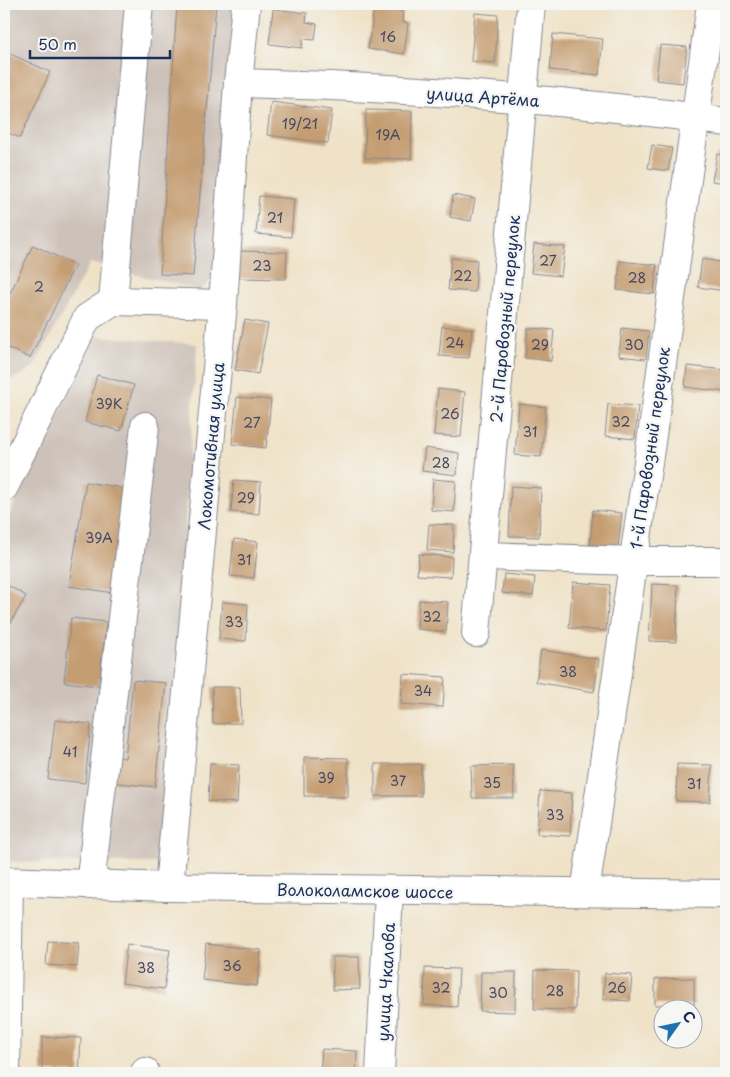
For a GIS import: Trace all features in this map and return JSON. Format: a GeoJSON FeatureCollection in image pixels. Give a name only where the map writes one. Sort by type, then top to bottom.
{"type":"FeatureCollection","features":[{"type":"Feature","properties":{"kind":"street"},"geometry":{"type":"LineString","coordinates":[[113,300],[139,4]]}},
{"type":"Feature","properties":{"kind":"street","name":"Локомотивная улица"},"geometry":{"type":"LineString","coordinates":[[170,888],[223,304],[238,83],[246,4]]}},
{"type":"Feature","properties":{"kind":"street","name":"2-й Паровозный переулок"},"geometry":{"type":"LineString","coordinates":[[476,634],[531,4]]}},
{"type":"Feature","properties":{"kind":"street","name":"1-й Паровозный переулок"},"geometry":{"type":"LineString","coordinates":[[585,892],[712,4]]}},
{"type":"Feature","properties":{"kind":"street","name":"улица Артёма"},"geometry":{"type":"LineString","coordinates":[[238,83],[523,98],[726,122]]}},
{"type":"Feature","properties":{"kind":"street"},"geometry":{"type":"LineString","coordinates":[[4,487],[87,318],[113,300],[223,304]]}},
{"type":"Feature","properties":{"kind":"street"},"geometry":{"type":"LineString","coordinates":[[90,884],[145,426]]}},
{"type":"Feature","properties":{"kind":"street"},"geometry":{"type":"LineString","coordinates":[[483,556],[633,561],[726,561]]}},
{"type":"Feature","properties":{"kind":"street"},"geometry":{"type":"LineString","coordinates":[[6,882],[6,1073]]}},
{"type":"Feature","properties":{"kind":"street","name":"Волоколамское шоссе"},"geometry":{"type":"LineString","coordinates":[[6,882],[170,888],[726,894]]}},
{"type":"Feature","properties":{"kind":"street","name":"улица Чкалова"},"geometry":{"type":"LineString","coordinates":[[380,1073],[388,891]]}},
{"type":"Feature","properties":{"kind":"shaded area"},"geometry":{"type":"Polygon","coordinates":[[[4,4],[234,4],[215,276],[200,290],[90,263],[33,368],[4,384],[4,4]]]}},
{"type":"Feature","properties":{"kind":"shaded area"},"geometry":{"type":"Polygon","coordinates":[[[97,336],[197,344],[163,852],[160,863],[4,862],[4,526],[97,336]]]}},
{"type":"Feature","properties":{"kind":"building"},"geometry":{"type":"Polygon","coordinates":[[[177,4],[216,4],[193,276],[160,274],[177,4]]]}},
{"type":"Feature","properties":{"kind":"building"},"geometry":{"type":"Polygon","coordinates":[[[374,7],[403,11],[402,22],[408,23],[404,54],[368,49],[374,7]]]}},
{"type":"Feature","properties":{"kind":"building"},"geometry":{"type":"Polygon","coordinates":[[[273,9],[307,13],[306,22],[317,24],[315,40],[303,39],[302,48],[269,44],[273,9]]]}},
{"type":"Feature","properties":{"kind":"building"},"geometry":{"type":"Polygon","coordinates":[[[475,13],[498,15],[495,63],[471,61],[475,13]]]}},
{"type":"Feature","properties":{"kind":"building"},"geometry":{"type":"Polygon","coordinates":[[[553,34],[603,39],[599,75],[550,70],[553,34]]]}},
{"type":"Feature","properties":{"kind":"building"},"geometry":{"type":"Polygon","coordinates":[[[660,45],[687,47],[683,83],[656,80],[660,45]]]}},
{"type":"Feature","properties":{"kind":"building"},"geometry":{"type":"Polygon","coordinates":[[[4,51],[50,72],[20,138],[4,131],[4,51]]]}},
{"type":"Feature","properties":{"kind":"building"},"geometry":{"type":"Polygon","coordinates":[[[271,102],[332,110],[328,143],[267,135],[271,102]]]}},
{"type":"Feature","properties":{"kind":"building"},"geometry":{"type":"Polygon","coordinates":[[[366,110],[412,111],[411,159],[365,158],[366,110]]]}},
{"type":"Feature","properties":{"kind":"building"},"geometry":{"type":"Polygon","coordinates":[[[652,145],[672,148],[668,171],[648,168],[652,145]]]}},
{"type":"Feature","properties":{"kind":"building"},"geometry":{"type":"Polygon","coordinates":[[[717,154],[726,155],[726,183],[712,181],[717,154]]]}},
{"type":"Feature","properties":{"kind":"building"},"geometry":{"type":"Polygon","coordinates":[[[453,195],[475,199],[471,221],[450,217],[453,195]]]}},
{"type":"Feature","properties":{"kind":"building"},"geometry":{"type":"Polygon","coordinates":[[[259,196],[294,199],[291,237],[256,234],[259,196]]]}},
{"type":"Feature","properties":{"kind":"building"},"geometry":{"type":"Polygon","coordinates":[[[534,244],[565,247],[561,276],[531,273],[534,244]]]}},
{"type":"Feature","properties":{"kind":"building"},"geometry":{"type":"Polygon","coordinates":[[[33,245],[75,265],[30,358],[4,346],[4,306],[33,245]]]}},
{"type":"Feature","properties":{"kind":"building"},"geometry":{"type":"Polygon","coordinates":[[[237,251],[287,252],[286,279],[236,278],[237,251]]]}},
{"type":"Feature","properties":{"kind":"building"},"geometry":{"type":"Polygon","coordinates":[[[451,258],[477,260],[475,292],[448,290],[451,258]]]}},
{"type":"Feature","properties":{"kind":"building"},"geometry":{"type":"Polygon","coordinates":[[[702,259],[726,263],[726,291],[698,287],[702,259]]]}},
{"type":"Feature","properties":{"kind":"building"},"geometry":{"type":"Polygon","coordinates":[[[620,261],[657,265],[654,294],[617,290],[620,261]]]}},
{"type":"Feature","properties":{"kind":"building"},"geometry":{"type":"Polygon","coordinates":[[[245,320],[268,324],[258,374],[235,370],[245,320]]]}},
{"type":"Feature","properties":{"kind":"building"},"geometry":{"type":"Polygon","coordinates":[[[442,326],[472,329],[469,358],[439,356],[442,326]]]}},
{"type":"Feature","properties":{"kind":"building"},"geometry":{"type":"Polygon","coordinates":[[[528,328],[554,330],[551,361],[525,358],[528,328]]]}},
{"type":"Feature","properties":{"kind":"building"},"geometry":{"type":"Polygon","coordinates":[[[622,328],[649,331],[646,359],[619,356],[622,328]]]}},
{"type":"Feature","properties":{"kind":"building"},"geometry":{"type":"Polygon","coordinates":[[[687,366],[726,370],[726,392],[685,387],[687,366]]]}},
{"type":"Feature","properties":{"kind":"building"},"geometry":{"type":"Polygon","coordinates":[[[97,375],[134,385],[121,431],[85,422],[97,375]]]}},
{"type":"Feature","properties":{"kind":"building"},"geometry":{"type":"Polygon","coordinates":[[[438,389],[465,392],[461,437],[434,435],[438,389]]]}},
{"type":"Feature","properties":{"kind":"building"},"geometry":{"type":"Polygon","coordinates":[[[237,397],[271,400],[266,448],[232,444],[237,397]]]}},
{"type":"Feature","properties":{"kind":"building"},"geometry":{"type":"Polygon","coordinates":[[[519,404],[546,407],[541,457],[515,455],[519,404]]]}},
{"type":"Feature","properties":{"kind":"building"},"geometry":{"type":"Polygon","coordinates":[[[608,404],[638,406],[635,439],[605,436],[608,404]]]}},
{"type":"Feature","properties":{"kind":"building"},"geometry":{"type":"Polygon","coordinates":[[[425,448],[459,453],[457,475],[422,471],[425,448]]]}},
{"type":"Feature","properties":{"kind":"building"},"geometry":{"type":"Polygon","coordinates":[[[433,479],[456,481],[454,512],[431,510],[433,479]]]}},
{"type":"Feature","properties":{"kind":"building"},"geometry":{"type":"Polygon","coordinates":[[[234,480],[261,482],[259,514],[231,512],[234,480]]]}},
{"type":"Feature","properties":{"kind":"building"},"geometry":{"type":"Polygon","coordinates":[[[86,482],[129,489],[113,593],[69,586],[86,482]]]}},
{"type":"Feature","properties":{"kind":"building"},"geometry":{"type":"Polygon","coordinates":[[[511,486],[541,488],[539,537],[509,536],[511,486]]]}},
{"type":"Feature","properties":{"kind":"building"},"geometry":{"type":"Polygon","coordinates":[[[593,510],[622,513],[618,548],[590,545],[593,510]]]}},
{"type":"Feature","properties":{"kind":"building"},"geometry":{"type":"Polygon","coordinates":[[[429,524],[454,525],[453,552],[427,550],[429,524]]]}},
{"type":"Feature","properties":{"kind":"building"},"geometry":{"type":"Polygon","coordinates":[[[234,539],[258,542],[254,578],[230,576],[234,539]]]}},
{"type":"Feature","properties":{"kind":"building"},"geometry":{"type":"Polygon","coordinates":[[[419,554],[452,557],[451,577],[417,575],[419,554]]]}},
{"type":"Feature","properties":{"kind":"building"},"geometry":{"type":"Polygon","coordinates":[[[504,574],[535,577],[533,596],[502,593],[504,574]]]}},
{"type":"Feature","properties":{"kind":"building"},"geometry":{"type":"Polygon","coordinates":[[[573,582],[610,585],[606,631],[569,628],[573,582]]]}},
{"type":"Feature","properties":{"kind":"building"},"geometry":{"type":"Polygon","coordinates":[[[4,583],[26,596],[4,634],[4,583]]]}},
{"type":"Feature","properties":{"kind":"building"},"geometry":{"type":"Polygon","coordinates":[[[652,584],[678,585],[676,642],[649,641],[652,584]]]}},
{"type":"Feature","properties":{"kind":"building"},"geometry":{"type":"Polygon","coordinates":[[[419,600],[448,602],[446,632],[417,629],[419,600]]]}},
{"type":"Feature","properties":{"kind":"building"},"geometry":{"type":"Polygon","coordinates":[[[222,602],[248,604],[246,641],[219,639],[222,602]]]}},
{"type":"Feature","properties":{"kind":"building"},"geometry":{"type":"Polygon","coordinates":[[[71,618],[106,622],[99,686],[64,682],[71,618]]]}},
{"type":"Feature","properties":{"kind":"building"},"geometry":{"type":"Polygon","coordinates":[[[541,650],[599,659],[594,692],[536,682],[541,650]]]}},
{"type":"Feature","properties":{"kind":"building"},"geometry":{"type":"Polygon","coordinates":[[[403,674],[445,677],[443,707],[401,704],[403,674]]]}},
{"type":"Feature","properties":{"kind":"building"},"geometry":{"type":"Polygon","coordinates":[[[133,680],[166,683],[155,787],[109,782],[111,756],[125,758],[133,680]]]}},
{"type":"Feature","properties":{"kind":"building"},"geometry":{"type":"Polygon","coordinates":[[[212,687],[240,687],[241,723],[213,724],[212,687]]]}},
{"type":"Feature","properties":{"kind":"building"},"geometry":{"type":"Polygon","coordinates":[[[55,720],[91,724],[85,783],[48,779],[55,720]]]}},
{"type":"Feature","properties":{"kind":"building"},"geometry":{"type":"Polygon","coordinates":[[[304,757],[348,758],[348,797],[304,796],[304,757]]]}},
{"type":"Feature","properties":{"kind":"building"},"geometry":{"type":"Polygon","coordinates":[[[210,763],[239,765],[237,803],[208,801],[210,763]]]}},
{"type":"Feature","properties":{"kind":"building"},"geometry":{"type":"Polygon","coordinates":[[[375,764],[421,764],[421,796],[375,796],[375,764]]]}},
{"type":"Feature","properties":{"kind":"building"},"geometry":{"type":"Polygon","coordinates":[[[677,764],[712,765],[710,802],[676,801],[677,764]]]}},
{"type":"Feature","properties":{"kind":"building"},"geometry":{"type":"Polygon","coordinates":[[[513,765],[514,798],[472,798],[471,766],[513,765]]]}},
{"type":"Feature","properties":{"kind":"building"},"geometry":{"type":"Polygon","coordinates":[[[540,791],[572,793],[570,836],[537,834],[540,791]]]}},
{"type":"Feature","properties":{"kind":"building"},"geometry":{"type":"Polygon","coordinates":[[[48,941],[79,943],[77,967],[46,965],[48,941]]]}},
{"type":"Feature","properties":{"kind":"building"},"geometry":{"type":"Polygon","coordinates":[[[127,944],[170,950],[164,989],[122,983],[127,944]]]}},
{"type":"Feature","properties":{"kind":"building"},"geometry":{"type":"Polygon","coordinates":[[[206,944],[261,950],[257,986],[202,980],[206,944]]]}},
{"type":"Feature","properties":{"kind":"building"},"geometry":{"type":"Polygon","coordinates":[[[332,957],[359,957],[360,989],[333,990],[332,957]]]}},
{"type":"Feature","properties":{"kind":"building"},"geometry":{"type":"Polygon","coordinates":[[[425,968],[459,969],[457,1007],[424,1005],[425,968]]]}},
{"type":"Feature","properties":{"kind":"building"},"geometry":{"type":"Polygon","coordinates":[[[535,970],[576,971],[575,1010],[534,1009],[535,970]]]}},
{"type":"Feature","properties":{"kind":"building"},"geometry":{"type":"Polygon","coordinates":[[[481,972],[516,972],[515,1012],[480,1011],[481,972]]]}},
{"type":"Feature","properties":{"kind":"building"},"geometry":{"type":"Polygon","coordinates":[[[723,972],[726,972],[726,1007],[722,1007],[723,972]]]}},
{"type":"Feature","properties":{"kind":"building"},"geometry":{"type":"Polygon","coordinates":[[[605,973],[632,975],[630,1001],[603,999],[605,973]]]}},
{"type":"Feature","properties":{"kind":"building"},"geometry":{"type":"Polygon","coordinates":[[[694,978],[694,1000],[655,1000],[655,979],[694,978]]]}},
{"type":"Feature","properties":{"kind":"building"},"geometry":{"type":"Polygon","coordinates":[[[42,1037],[81,1038],[79,1073],[42,1072],[42,1037]]]}},
{"type":"Feature","properties":{"kind":"building"},"geometry":{"type":"Polygon","coordinates":[[[322,1049],[357,1051],[356,1073],[320,1073],[322,1049]]]}}]}
